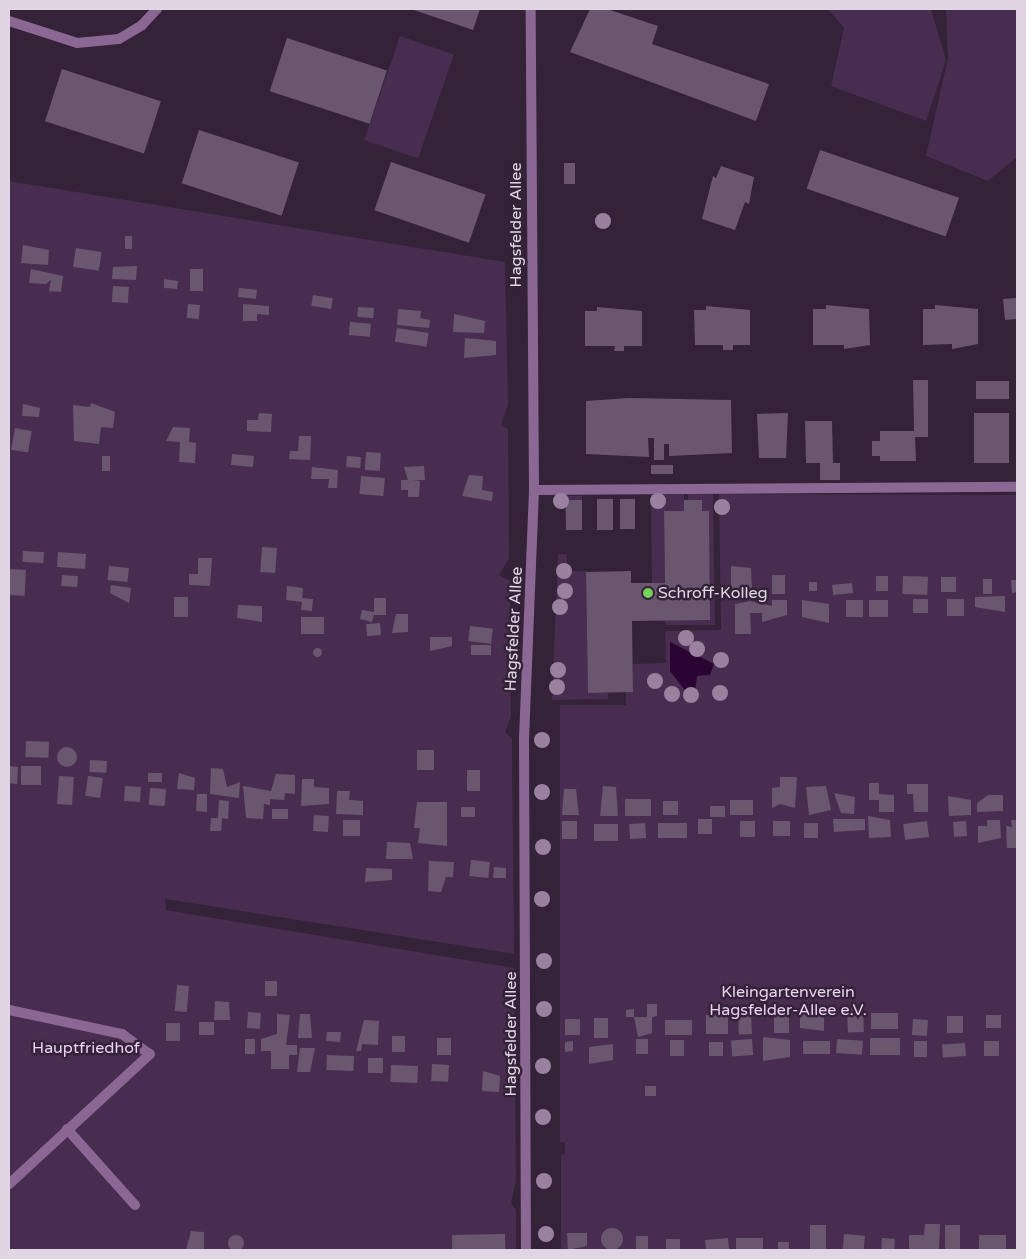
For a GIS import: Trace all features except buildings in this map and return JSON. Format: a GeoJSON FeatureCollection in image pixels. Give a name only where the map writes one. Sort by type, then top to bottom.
{"type":"FeatureCollection","features":[{"type":"Feature","properties":{"kind":"street"},"geometry":{"type":"LineString","coordinates":[[9,21],[77,43],[119,39],[142,25],[157,9]]}},
{"type":"Feature","properties":{"kind":"street","name":"Hagsfelder Allee"},"geometry":{"type":"LineString","coordinates":[[526,1250],[524,739],[534,490],[531,9]]}},
{"type":"Feature","properties":{"kind":"street"},"geometry":{"type":"LineString","coordinates":[[534,490],[1017,487]]}},
{"type":"Feature","properties":{"kind":"street"},"geometry":{"type":"LineString","coordinates":[[9,1010],[122,1034],[150,1054],[9,1184]]}},
{"type":"Feature","properties":{"kind":"street"},"geometry":{"type":"LineString","coordinates":[[67,1129],[135,1205]]}},
{"type":"Feature","properties":{"kind":"green space"},"geometry":{"type":"Polygon","coordinates":[[[828,9],[931,9],[946,60],[926,121],[831,86],[844,28],[828,9]]]}},
{"type":"Feature","properties":{"kind":"green space"},"geometry":{"type":"Polygon","coordinates":[[[946,9],[1017,9],[1017,157],[988,181],[926,156],[948,58],[946,9]]]}},
{"type":"Feature","properties":{"kind":"green space"},"geometry":{"type":"Polygon","coordinates":[[[400,36],[454,55],[418,159],[364,140],[400,36]]]}},
{"type":"Feature","properties":{"kind":"green space","name":"Hauptfriedhof"},"geometry":{"type":"Polygon","coordinates":[[[9,181],[505,262],[508,404],[501,425],[508,429],[509,558],[499,575],[510,581],[511,716],[505,732],[512,739],[514,954],[165,899],[166,910],[514,968],[516,1181],[511,1203],[516,1210],[516,1250],[9,1250],[9,181]]]}},
{"type":"Feature","properties":{"kind":"green space"},"geometry":{"type":"Polygon","coordinates":[[[684,494],[684,511],[664,512],[665,583],[652,583],[651,495],[684,494]]]}},
{"type":"Feature","properties":{"kind":"green space"},"geometry":{"type":"Polygon","coordinates":[[[688,494],[713,494],[715,625],[666,625],[665,620],[710,619],[709,511],[702,511],[702,500],[688,500],[688,494]]]}},
{"type":"Feature","properties":{"kind":"green space","name":"Kleingartenverein Hagsfelder-Allee e.V."},"geometry":{"type":"Polygon","coordinates":[[[719,494],[1017,495],[1017,1250],[561,1250],[561,1155],[565,1154],[565,1142],[560,1142],[560,705],[626,705],[626,692],[633,692],[633,664],[666,663],[665,631],[721,630],[719,494]]]}},
{"type":"Feature","properties":{"kind":"green space"},"geometry":{"type":"Polygon","coordinates":[[[564,496],[582,496],[582,500],[566,500],[566,530],[564,496]]]}},
{"type":"Feature","properties":{"kind":"green space"},"geometry":{"type":"Polygon","coordinates":[[[558,554],[567,554],[567,571],[586,571],[588,692],[608,693],[608,699],[552,700],[558,554]]]}},
{"type":"Feature","properties":{"kind":"shaded area"},"geometry":{"type":"Polygon","coordinates":[[[670,642],[714,664],[710,675],[697,676],[695,692],[687,693],[670,671],[670,642]]]}},
{"type":"Feature","properties":{"kind":"place","name":"Schroff-Kolleg"},"geometry":{"type":"Point","coordinates":[648,593]}}]}
